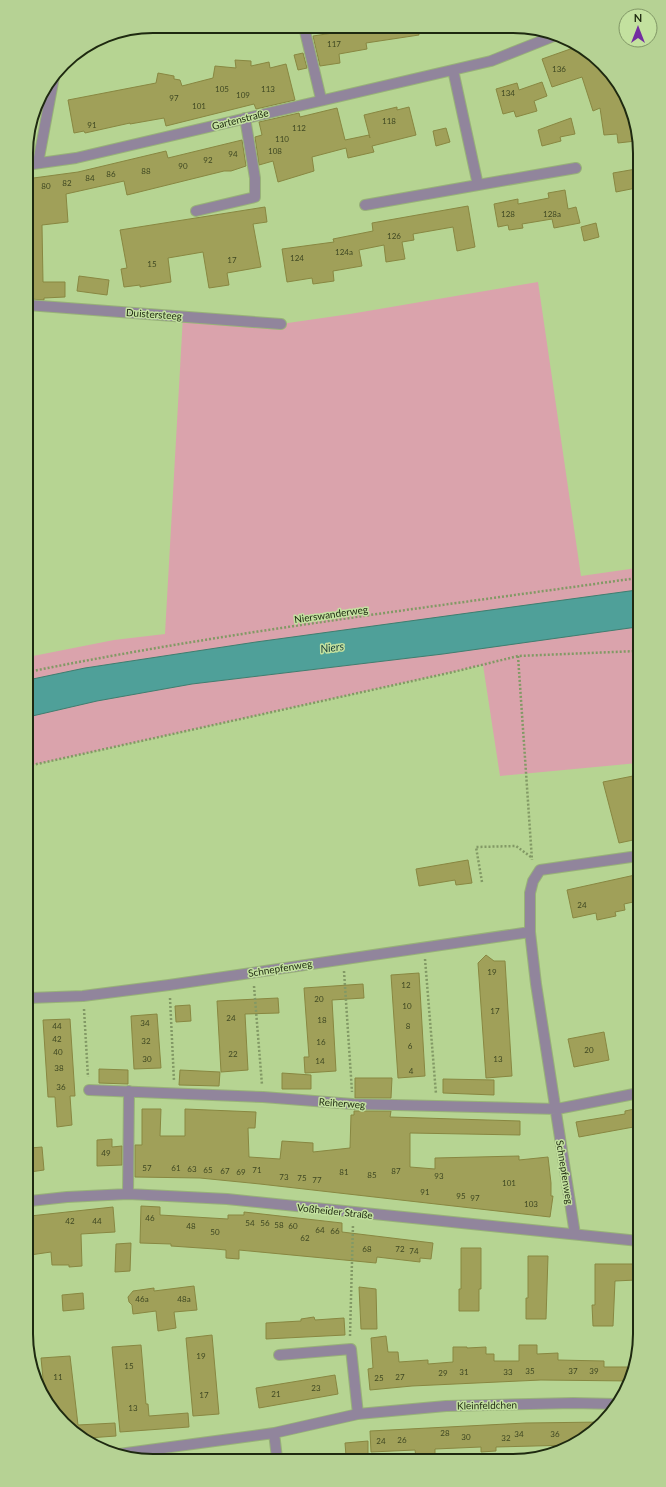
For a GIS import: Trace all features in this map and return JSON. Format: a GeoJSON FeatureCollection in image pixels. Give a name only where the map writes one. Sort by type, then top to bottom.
{"type":"FeatureCollection","features":[{"type":"Feature","properties":{"kind":"street"},"geometry":{"type":"LineString","coordinates":[[305,33],[321,99]]}},
{"type":"Feature","properties":{"kind":"street","name":"Gartenstraße"},"geometry":{"type":"LineString","coordinates":[[33,164],[76,158],[321,99],[490,61],[549,38]]}},
{"type":"Feature","properties":{"kind":"street"},"geometry":{"type":"LineString","coordinates":[[453,70],[478,185]]}},
{"type":"Feature","properties":{"kind":"street"},"geometry":{"type":"LineString","coordinates":[[38,163],[52,88]]}},
{"type":"Feature","properties":{"kind":"street"},"geometry":{"type":"LineString","coordinates":[[196,211],[255,197],[255,178],[245,118]]}},
{"type":"Feature","properties":{"kind":"street"},"geometry":{"type":"LineString","coordinates":[[365,204],[576,168]]}},
{"type":"Feature","properties":{"kind":"street","name":"Duistersteeg"},"geometry":{"type":"LineString","coordinates":[[33,305],[281,324]]}},
{"type":"Feature","properties":{"kind":"street"},"geometry":{"type":"LineString","coordinates":[[533,880],[540,870],[633,857]]}},
{"type":"Feature","properties":{"kind":"street","name":"Schnepfenweg"},"geometry":{"type":"LineString","coordinates":[[533,880],[530,893],[530,932],[536,984],[557,1110],[575,1234]]}},
{"type":"Feature","properties":{"kind":"street","name":"Schnepfenweg"},"geometry":{"type":"LineString","coordinates":[[33,998],[83,996],[169,985],[343,958],[530,932]]}},
{"type":"Feature","properties":{"kind":"street","name":"Reiherweg"},"geometry":{"type":"LineString","coordinates":[[89,1090],[129,1090],[262,1097],[353,1104],[557,1110]]}},
{"type":"Feature","properties":{"kind":"street"},"geometry":{"type":"LineString","coordinates":[[128,1194],[129,1090]]}},
{"type":"Feature","properties":{"kind":"street"},"geometry":{"type":"LineString","coordinates":[[557,1110],[633,1094]]}},
{"type":"Feature","properties":{"kind":"street","name":"Voßheider Straße"},"geometry":{"type":"LineString","coordinates":[[33,1201],[67,1197],[128,1194],[226,1199],[633,1240]]}},
{"type":"Feature","properties":{"kind":"street"},"geometry":{"type":"LineString","coordinates":[[279,1355],[351,1349],[358,1414]]}},
{"type":"Feature","properties":{"kind":"street","name":"Kleinfeldchen"},"geometry":{"type":"LineString","coordinates":[[132,1452],[274,1433],[358,1414],[446,1406],[574,1403],[611,1404]]}},
{"type":"Feature","properties":{"kind":"street"},"geometry":{"type":"LineString","coordinates":[[274,1433],[277,1454]]}},
{"type":"Feature","properties":{"kind":"path","name":"Nierswanderweg"},"geometry":{"type":"LineString","coordinates":[[33,671],[82,660],[270,631],[633,579]]}},
{"type":"Feature","properties":{"kind":"path"},"geometry":{"type":"LineString","coordinates":[[33,765],[453,672],[518,656],[633,651]]}},
{"type":"Feature","properties":{"kind":"path"},"geometry":{"type":"LineString","coordinates":[[518,656],[533,880]]}},
{"type":"Feature","properties":{"kind":"path"},"geometry":{"type":"LineString","coordinates":[[482,882],[476,848],[516,846],[532,858]]}},
{"type":"Feature","properties":{"kind":"path"},"geometry":{"type":"LineString","coordinates":[[424,947],[436,1106]]}},
{"type":"Feature","properties":{"kind":"path"},"geometry":{"type":"LineString","coordinates":[[343,958],[353,1104]]}},
{"type":"Feature","properties":{"kind":"path"},"geometry":{"type":"LineString","coordinates":[[252,972],[262,1097]]}},
{"type":"Feature","properties":{"kind":"path"},"geometry":{"type":"LineString","coordinates":[[169,985],[174,1093]]}},
{"type":"Feature","properties":{"kind":"path"},"geometry":{"type":"LineString","coordinates":[[83,996],[89,1090]]}},
{"type":"Feature","properties":{"kind":"path"},"geometry":{"type":"LineString","coordinates":[[351,1349],[350,1316],[354,1213]]}},
{"type":"Feature","properties":{"kind":"shaded area"},"geometry":{"type":"Polygon","coordinates":[[[538,282],[581,576],[633,569],[633,591],[256,642],[85,668],[33,679],[33,656],[114,640],[165,634],[183,316],[281,324],[350,314],[538,282]]]}},
{"type":"Feature","properties":{"kind":"shaded area"},"geometry":{"type":"Polygon","coordinates":[[[633,628],[633,763],[500,776],[483,665],[33,765],[33,716],[97,701],[192,684],[443,654],[633,628]]]}},
{"type":"Feature","properties":{"kind":"water","name":"Niers"},"geometry":{"type":"Polygon","coordinates":[[[633,591],[633,628],[443,654],[192,684],[97,701],[33,716],[33,679],[85,668],[256,642],[633,591]]]}},
{"type":"Feature","properties":{"kind":"building"},"geometry":{"type":"Polygon","coordinates":[[[333,33],[419,33],[419,35],[366,43],[367,49],[339,54],[340,63],[320,66],[313,36],[333,33]]]}},
{"type":"Feature","properties":{"kind":"building"},"geometry":{"type":"Polygon","coordinates":[[[572,48],[592,63],[613,86],[617,93],[629,122],[632,141],[618,143],[617,134],[604,135],[600,108],[593,111],[582,77],[552,87],[542,59],[572,48]]]}},
{"type":"Feature","properties":{"kind":"building"},"geometry":{"type":"Polygon","coordinates":[[[303,53],[307,68],[298,70],[294,55],[303,53]]]}},
{"type":"Feature","properties":{"kind":"building"},"geometry":{"type":"Polygon","coordinates":[[[235,60],[251,61],[251,66],[269,62],[270,68],[286,64],[295,100],[256,109],[254,104],[166,126],[164,118],[130,123],[85,133],[84,131],[74,133],[68,100],[156,83],[158,73],[174,76],[174,79],[180,80],[182,86],[213,78],[215,66],[236,68],[235,60]]]}},
{"type":"Feature","properties":{"kind":"building"},"geometry":{"type":"Polygon","coordinates":[[[542,82],[547,96],[534,101],[537,111],[516,117],[514,111],[503,114],[496,89],[517,83],[519,90],[542,82]]]}},
{"type":"Feature","properties":{"kind":"building"},"geometry":{"type":"Polygon","coordinates":[[[397,107],[397,110],[409,107],[416,135],[372,146],[374,152],[348,158],[346,148],[312,157],[314,171],[278,182],[273,161],[259,165],[255,137],[262,135],[259,122],[299,113],[300,117],[337,108],[345,140],[369,135],[370,138],[364,115],[397,107]]]}},
{"type":"Feature","properties":{"kind":"building"},"geometry":{"type":"Polygon","coordinates":[[[571,118],[575,134],[560,137],[561,141],[542,146],[538,130],[571,118]]]}},
{"type":"Feature","properties":{"kind":"building"},"geometry":{"type":"Polygon","coordinates":[[[446,128],[450,142],[436,146],[433,131],[446,128]]]}},
{"type":"Feature","properties":{"kind":"building"},"geometry":{"type":"Polygon","coordinates":[[[242,140],[246,166],[231,171],[224,171],[127,195],[124,181],[66,194],[68,222],[42,225],[43,282],[65,282],[65,297],[44,298],[44,300],[33,299],[33,178],[78,172],[166,151],[168,158],[242,140]]]}},
{"type":"Feature","properties":{"kind":"building"},"geometry":{"type":"Polygon","coordinates":[[[633,170],[633,189],[616,192],[613,173],[633,170]]]}},
{"type":"Feature","properties":{"kind":"building"},"geometry":{"type":"Polygon","coordinates":[[[565,190],[568,209],[576,207],[580,223],[554,228],[552,219],[522,224],[523,228],[509,230],[508,225],[498,227],[494,204],[518,199],[518,204],[549,198],[548,193],[565,190]]]}},
{"type":"Feature","properties":{"kind":"building"},"geometry":{"type":"Polygon","coordinates":[[[468,206],[475,247],[457,251],[453,227],[413,234],[414,240],[402,242],[405,259],[386,262],[384,245],[359,250],[362,266],[333,271],[334,281],[313,284],[312,278],[287,282],[282,249],[334,242],[333,239],[373,231],[372,223],[468,206]]]}},
{"type":"Feature","properties":{"kind":"building"},"geometry":{"type":"Polygon","coordinates":[[[265,207],[267,222],[253,224],[261,267],[227,273],[229,285],[209,288],[203,252],[168,258],[171,282],[140,287],[140,285],[124,287],[121,269],[127,268],[120,230],[265,207]]]}},
{"type":"Feature","properties":{"kind":"building"},"geometry":{"type":"Polygon","coordinates":[[[596,223],[599,237],[584,241],[581,227],[596,223]]]}},
{"type":"Feature","properties":{"kind":"building"},"geometry":{"type":"Polygon","coordinates":[[[79,276],[109,280],[107,295],[77,291],[79,276]]]}},
{"type":"Feature","properties":{"kind":"building"},"geometry":{"type":"Polygon","coordinates":[[[633,776],[633,840],[619,843],[603,782],[633,776]]]}},
{"type":"Feature","properties":{"kind":"building"},"geometry":{"type":"Polygon","coordinates":[[[468,860],[472,883],[456,885],[455,880],[419,886],[416,869],[468,860]]]}},
{"type":"Feature","properties":{"kind":"building"},"geometry":{"type":"Polygon","coordinates":[[[633,875],[633,902],[624,904],[625,910],[615,912],[616,916],[597,920],[596,913],[573,918],[567,890],[633,875]]]}},
{"type":"Feature","properties":{"kind":"building"},"geometry":{"type":"Polygon","coordinates":[[[486,955],[494,961],[505,961],[512,1076],[486,1078],[478,963],[486,955]]]}},
{"type":"Feature","properties":{"kind":"building"},"geometry":{"type":"Polygon","coordinates":[[[419,973],[425,1076],[398,1078],[391,975],[419,973]]]}},
{"type":"Feature","properties":{"kind":"building"},"geometry":{"type":"Polygon","coordinates":[[[363,984],[364,998],[332,1000],[336,1071],[305,1073],[304,1057],[309,1057],[304,988],[363,984]]]}},
{"type":"Feature","properties":{"kind":"building"},"geometry":{"type":"Polygon","coordinates":[[[278,998],[279,1013],[245,1014],[248,1070],[221,1072],[217,1001],[278,998]]]}},
{"type":"Feature","properties":{"kind":"building"},"geometry":{"type":"Polygon","coordinates":[[[190,1005],[191,1021],[176,1022],[175,1006],[190,1005]]]}},
{"type":"Feature","properties":{"kind":"building"},"geometry":{"type":"Polygon","coordinates":[[[157,1014],[161,1068],[134,1069],[131,1016],[157,1014]]]}},
{"type":"Feature","properties":{"kind":"building"},"geometry":{"type":"Polygon","coordinates":[[[70,1019],[75,1096],[70,1096],[72,1125],[57,1127],[55,1097],[48,1097],[43,1020],[70,1019]]]}},
{"type":"Feature","properties":{"kind":"building"},"geometry":{"type":"Polygon","coordinates":[[[604,1032],[609,1060],[574,1067],[568,1039],[604,1032]]]}},
{"type":"Feature","properties":{"kind":"building"},"geometry":{"type":"Polygon","coordinates":[[[99,1069],[128,1070],[128,1084],[99,1083],[99,1069]]]}},
{"type":"Feature","properties":{"kind":"building"},"geometry":{"type":"Polygon","coordinates":[[[180,1070],[220,1072],[219,1086],[179,1085],[180,1070]]]}},
{"type":"Feature","properties":{"kind":"building"},"geometry":{"type":"Polygon","coordinates":[[[282,1073],[311,1075],[311,1089],[282,1089],[282,1073]]]}},
{"type":"Feature","properties":{"kind":"building"},"geometry":{"type":"Polygon","coordinates":[[[355,1078],[392,1078],[391,1098],[355,1098],[355,1078]]]}},
{"type":"Feature","properties":{"kind":"building"},"geometry":{"type":"Polygon","coordinates":[[[443,1079],[494,1080],[494,1095],[443,1093],[443,1079]]]}},
{"type":"Feature","properties":{"kind":"building"},"geometry":{"type":"Polygon","coordinates":[[[142,1109],[161,1109],[160,1136],[185,1136],[185,1109],[256,1112],[255,1128],[248,1128],[249,1157],[280,1159],[282,1141],[313,1143],[313,1152],[350,1148],[351,1115],[354,1115],[354,1111],[391,1111],[390,1117],[520,1121],[520,1135],[410,1133],[410,1167],[435,1169],[435,1158],[519,1156],[519,1160],[548,1157],[551,1196],[553,1196],[550,1217],[200,1178],[135,1177],[135,1145],[142,1145],[142,1109]]]}},
{"type":"Feature","properties":{"kind":"building"},"geometry":{"type":"Polygon","coordinates":[[[633,1109],[633,1127],[579,1137],[576,1122],[625,1114],[625,1111],[633,1109]]]}},
{"type":"Feature","properties":{"kind":"building"},"geometry":{"type":"Polygon","coordinates":[[[112,1139],[112,1147],[122,1146],[122,1165],[97,1166],[97,1140],[112,1139]]]}},
{"type":"Feature","properties":{"kind":"building"},"geometry":{"type":"Polygon","coordinates":[[[42,1147],[44,1170],[33,1172],[33,1148],[42,1147]]]}},
{"type":"Feature","properties":{"kind":"building"},"geometry":{"type":"Polygon","coordinates":[[[141,1206],[160,1207],[160,1215],[228,1219],[228,1215],[244,1215],[244,1212],[342,1223],[342,1232],[433,1243],[431,1259],[420,1258],[420,1262],[377,1257],[376,1263],[239,1250],[239,1259],[226,1258],[226,1250],[171,1246],[171,1244],[140,1243],[141,1206]]]}},
{"type":"Feature","properties":{"kind":"building"},"geometry":{"type":"Polygon","coordinates":[[[113,1207],[115,1232],[81,1234],[82,1266],[69,1267],[69,1265],[52,1265],[51,1252],[33,1255],[33,1216],[113,1207]]]}},
{"type":"Feature","properties":{"kind":"building"},"geometry":{"type":"Polygon","coordinates":[[[131,1243],[130,1271],[115,1272],[116,1244],[131,1243]]]}},
{"type":"Feature","properties":{"kind":"building"},"geometry":{"type":"Polygon","coordinates":[[[461,1248],[481,1248],[481,1289],[479,1289],[479,1311],[459,1311],[459,1289],[461,1289],[461,1248]]]}},
{"type":"Feature","properties":{"kind":"building"},"geometry":{"type":"Polygon","coordinates":[[[528,1256],[548,1256],[546,1319],[526,1319],[526,1298],[528,1298],[528,1256]]]}},
{"type":"Feature","properties":{"kind":"building"},"geometry":{"type":"Polygon","coordinates":[[[595,1264],[633,1264],[633,1280],[615,1281],[613,1326],[593,1326],[592,1305],[595,1305],[595,1264]]]}},
{"type":"Feature","properties":{"kind":"building"},"geometry":{"type":"Polygon","coordinates":[[[194,1286],[197,1310],[174,1312],[176,1328],[158,1331],[156,1311],[133,1314],[132,1305],[129,1302],[128,1297],[133,1291],[154,1288],[154,1291],[194,1286]]]}},
{"type":"Feature","properties":{"kind":"building"},"geometry":{"type":"Polygon","coordinates":[[[359,1287],[376,1289],[377,1329],[361,1329],[359,1287]]]}},
{"type":"Feature","properties":{"kind":"building"},"geometry":{"type":"Polygon","coordinates":[[[83,1293],[84,1309],[63,1311],[62,1295],[83,1293]]]}},
{"type":"Feature","properties":{"kind":"building"},"geometry":{"type":"Polygon","coordinates":[[[314,1317],[315,1320],[344,1318],[345,1335],[266,1339],[266,1323],[301,1321],[301,1319],[314,1317]]]}},
{"type":"Feature","properties":{"kind":"building"},"geometry":{"type":"Polygon","coordinates":[[[212,1335],[219,1414],[193,1416],[186,1338],[212,1335]]]}},
{"type":"Feature","properties":{"kind":"building"},"geometry":{"type":"Polygon","coordinates":[[[386,1336],[388,1352],[398,1352],[399,1362],[428,1360],[428,1364],[453,1362],[453,1347],[486,1347],[486,1354],[494,1354],[494,1361],[519,1361],[519,1345],[537,1345],[537,1354],[558,1353],[558,1360],[604,1361],[604,1367],[628,1367],[624,1381],[541,1380],[412,1386],[370,1390],[368,1369],[373,1368],[371,1338],[386,1336]]]}},
{"type":"Feature","properties":{"kind":"building"},"geometry":{"type":"Polygon","coordinates":[[[141,1345],[146,1404],[148,1404],[149,1416],[188,1413],[189,1427],[120,1432],[112,1347],[141,1345]]]}},
{"type":"Feature","properties":{"kind":"building"},"geometry":{"type":"Polygon","coordinates":[[[70,1356],[78,1425],[115,1423],[116,1436],[93,1438],[68,1419],[49,1394],[43,1383],[41,1358],[70,1356]]]}},
{"type":"Feature","properties":{"kind":"building"},"geometry":{"type":"Polygon","coordinates":[[[335,1375],[338,1394],[259,1408],[256,1388],[335,1375]]]}},
{"type":"Feature","properties":{"kind":"building"},"geometry":{"type":"Polygon","coordinates":[[[594,1422],[580,1434],[558,1445],[496,1447],[496,1451],[481,1452],[481,1447],[435,1449],[435,1454],[416,1454],[415,1450],[371,1452],[370,1431],[526,1423],[594,1422]]]}},
{"type":"Feature","properties":{"kind":"building"},"geometry":{"type":"Polygon","coordinates":[[[368,1441],[368,1454],[346,1454],[345,1443],[368,1441]]]}}]}
